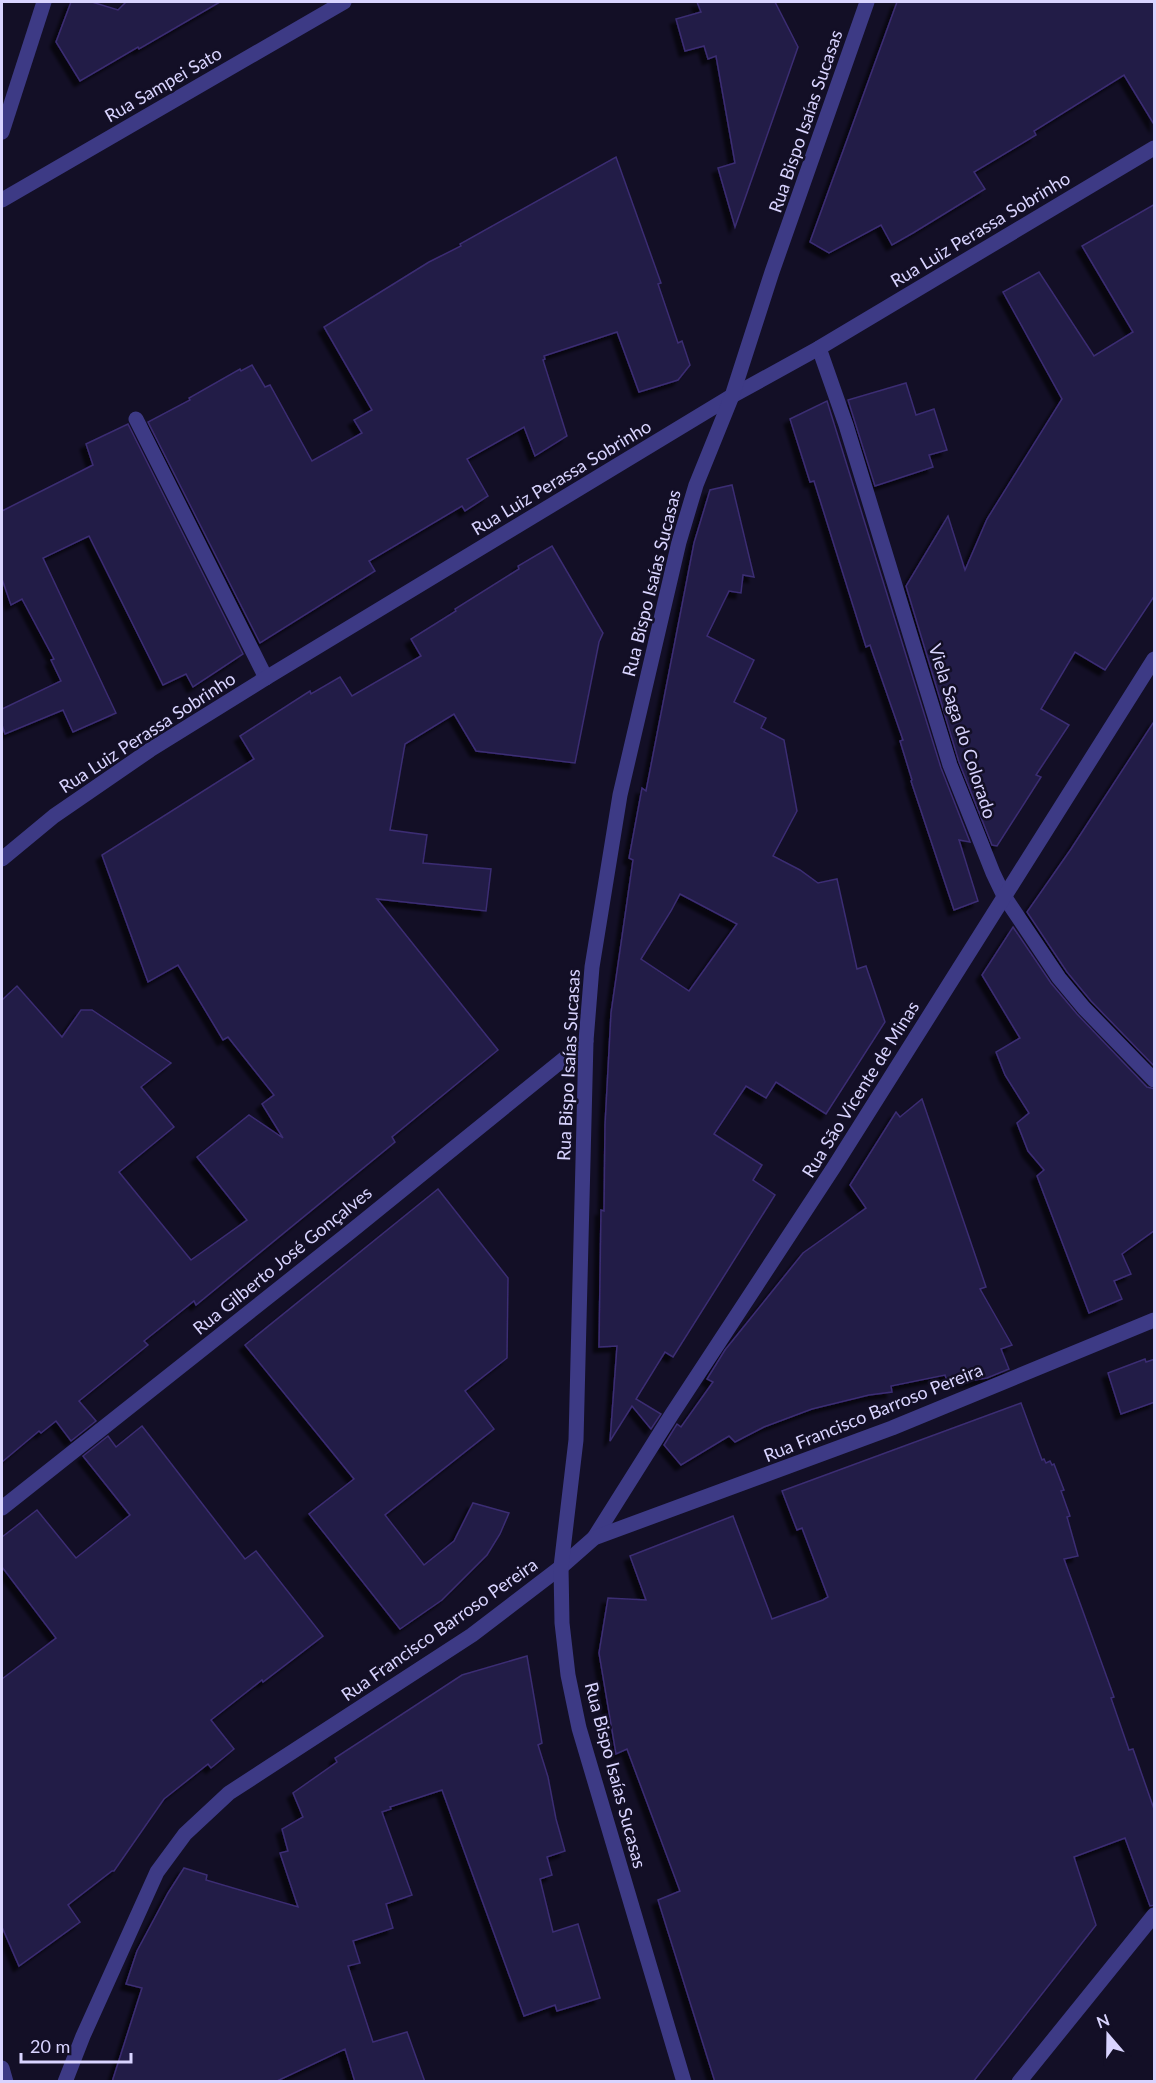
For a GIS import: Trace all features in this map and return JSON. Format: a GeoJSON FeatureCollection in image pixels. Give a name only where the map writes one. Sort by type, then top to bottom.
{"type":"FeatureCollection","features":[{"type":"Feature","properties":{"kind":"street"},"geometry":{"type":"LineString","coordinates":[[2,132],[44,2]]}},
{"type":"Feature","properties":{"kind":"street","name":"Rua Sampei Sato"},"geometry":{"type":"LineString","coordinates":[[2,200],[344,2]]}},
{"type":"Feature","properties":{"kind":"street","name":"Rua Bispo Isaías Sucasas"},"geometry":{"type":"LineString","coordinates":[[684,2082],[579,1728],[568,1675],[562,1623],[561,1567],[576,1440],[586,1041],[592,967],[620,795],[679,542],[696,485],[732,396],[772,272],[867,2]]}},
{"type":"Feature","properties":{"kind":"street","name":"Rua Luiz Perassa Sobrinho"},"geometry":{"type":"LineString","coordinates":[[2,859],[63,809],[150,750],[266,678],[732,396],[819,348],[1155,148]]}},
{"type":"Feature","properties":{"kind":"street","name":"Viela Saga do Colorado"},"geometry":{"type":"LineString","coordinates":[[819,348],[853,447],[950,765],[974,829],[1004,896],[1059,978],[1105,1030],[1155,1080]]}},
{"type":"Feature","properties":{"kind":"street"},"geometry":{"type":"LineString","coordinates":[[136,419],[266,678]]}},
{"type":"Feature","properties":{"kind":"street","name":"Rua São Vicente de Minas"},"geometry":{"type":"LineString","coordinates":[[594,1538],[672,1414],[834,1167],[1155,659]]}},
{"type":"Feature","properties":{"kind":"street","name":"Rua Gilberto José Gonçalves"},"geometry":{"type":"LineString","coordinates":[[2,1508],[349,1233],[586,1041]]}},
{"type":"Feature","properties":{"kind":"street","name":"Rua Francisco Barroso Pereira"},"geometry":{"type":"LineString","coordinates":[[65,2082],[83,2036],[158,1872],[185,1834],[229,1793],[472,1635],[561,1567],[594,1538],[892,1428],[1155,1320]]}},
{"type":"Feature","properties":{"kind":"street"},"geometry":{"type":"LineString","coordinates":[[1019,2082],[1155,1915]]}},
{"type":"Feature","properties":{"kind":"street"},"geometry":{"type":"LineString","coordinates":[[2,2068],[6,2082]]}},
{"type":"Feature","properties":{"kind":"building"},"geometry":{"type":"Polygon","coordinates":[[[71,2],[92,2],[118,10],[126,2],[220,2],[80,81],[56,42],[71,2]]]}},
{"type":"Feature","properties":{"kind":"building"},"geometry":{"type":"Polygon","coordinates":[[[697,2],[775,2],[798,47],[735,227],[718,168],[735,163],[716,56],[708,59],[704,46],[685,51],[676,19],[701,12],[697,2]]]}},
{"type":"Feature","properties":{"kind":"building"},"geometry":{"type":"Polygon","coordinates":[[[897,2],[1155,2],[1155,126],[1124,75],[1034,131],[1036,135],[974,172],[985,189],[913,233],[892,245],[881,225],[829,253],[810,242],[897,2]]]}},
{"type":"Feature","properties":{"kind":"building"},"geometry":{"type":"Polygon","coordinates":[[[616,157],[661,283],[658,284],[678,343],[682,341],[690,365],[678,380],[639,392],[617,332],[544,356],[543,360],[567,436],[535,456],[524,427],[467,459],[488,496],[465,511],[462,506],[369,561],[375,571],[260,643],[148,422],[190,400],[189,398],[240,369],[241,371],[252,365],[265,387],[270,385],[312,461],[362,433],[354,420],[372,410],[324,327],[429,262],[616,157]]]}},
{"type":"Feature","properties":{"kind":"building"},"geometry":{"type":"Polygon","coordinates":[[[1155,204],[1155,595],[1105,670],[1075,652],[1041,709],[1069,725],[1036,775],[1041,777],[997,846],[992,845],[959,762],[906,586],[948,516],[965,570],[987,519],[1062,399],[1003,292],[1039,272],[1094,356],[1133,332],[1082,246],[1155,204]]]}},
{"type":"Feature","properties":{"kind":"building"},"geometry":{"type":"Polygon","coordinates":[[[906,383],[916,415],[934,409],[947,450],[929,455],[933,467],[875,486],[848,400],[906,383]]]}},
{"type":"Feature","properties":{"kind":"building"},"geometry":{"type":"Polygon","coordinates":[[[827,401],[941,768],[970,842],[959,840],[978,901],[954,910],[911,781],[900,741],[903,740],[870,645],[866,647],[814,481],[810,482],[790,419],[827,401]]]}},
{"type":"Feature","properties":{"kind":"building"},"geometry":{"type":"Polygon","coordinates":[[[128,424],[243,654],[193,687],[186,674],[163,685],[89,536],[43,558],[116,713],[73,732],[63,710],[5,734],[2,725],[2,709],[61,681],[51,660],[54,659],[22,599],[11,605],[2,579],[2,511],[93,465],[86,444],[128,424]]]}},
{"type":"Feature","properties":{"kind":"building"},"geometry":{"type":"Polygon","coordinates":[[[732,485],[754,577],[743,575],[741,593],[729,591],[707,636],[754,660],[734,702],[766,718],[761,728],[784,740],[797,811],[773,856],[800,870],[818,883],[837,879],[857,969],[866,966],[885,1022],[826,1114],[776,1082],[766,1098],[746,1086],[714,1134],[762,1165],[753,1180],[775,1195],[673,1357],[665,1352],[636,1399],[661,1414],[651,1429],[632,1406],[610,1441],[617,1346],[599,1347],[601,1210],[604,1211],[605,1125],[611,1013],[633,860],[629,858],[642,788],[646,791],[694,543],[710,490],[732,485]],[[680,894],[641,959],[689,991],[737,924],[680,894]]]}},
{"type":"Feature","properties":{"kind":"building"},"geometry":{"type":"Polygon","coordinates":[[[552,546],[603,633],[599,642],[575,763],[476,751],[454,714],[405,744],[390,830],[427,835],[423,863],[491,869],[486,911],[377,899],[498,1050],[392,1137],[395,1142],[196,1305],[194,1301],[144,1341],[148,1345],[79,1401],[96,1421],[71,1441],[56,1421],[41,1433],[39,1431],[2,1462],[2,1000],[17,986],[62,1037],[81,1010],[92,1010],[171,1063],[141,1087],[174,1127],[119,1172],[191,1260],[247,1220],[197,1157],[249,1115],[283,1138],[262,1104],[274,1095],[228,1037],[223,1040],[178,965],[148,982],[102,855],[254,759],[240,736],[310,691],[311,694],[340,677],[352,696],[421,656],[411,639],[519,569],[518,566],[552,546]]]}},
{"type":"Feature","properties":{"kind":"building"},"geometry":{"type":"Polygon","coordinates":[[[1155,720],[1155,1067],[1091,1001],[1067,972],[1027,912],[1155,720]]]}},
{"type":"Feature","properties":{"kind":"building"},"geometry":{"type":"Polygon","coordinates":[[[1013,927],[1051,983],[1077,1014],[1147,1087],[1155,1089],[1155,1230],[1122,1254],[1131,1274],[1114,1281],[1122,1299],[1089,1313],[1037,1176],[1044,1170],[1028,1151],[1017,1123],[1029,1113],[1005,1075],[996,1052],[1020,1038],[982,975],[1013,927]]]}},
{"type":"Feature","properties":{"kind":"building"},"geometry":{"type":"Polygon","coordinates":[[[922,1099],[986,1287],[980,1289],[1012,1345],[1001,1349],[1009,1369],[987,1378],[948,1384],[945,1375],[891,1386],[892,1392],[869,1395],[812,1409],[764,1427],[735,1442],[729,1436],[681,1465],[664,1445],[677,1424],[681,1427],[713,1382],[707,1379],[725,1350],[803,1253],[866,1208],[850,1185],[896,1112],[900,1117],[922,1099]]]}},
{"type":"Feature","properties":{"kind":"building"},"geometry":{"type":"Polygon","coordinates":[[[438,1189],[508,1278],[507,1358],[465,1391],[494,1429],[385,1515],[424,1565],[454,1541],[473,1503],[509,1513],[487,1555],[442,1600],[400,1629],[309,1514],[354,1479],[245,1345],[438,1189]]]}},
{"type":"Feature","properties":{"kind":"building"},"geometry":{"type":"Polygon","coordinates":[[[1145,1359],[1146,1362],[1155,1359],[1155,1402],[1121,1414],[1108,1373],[1145,1359]]]}},
{"type":"Feature","properties":{"kind":"building"},"geometry":{"type":"Polygon","coordinates":[[[1021,1403],[1042,1460],[1054,1464],[1064,1490],[1061,1491],[1070,1516],[1067,1517],[1078,1556],[1064,1559],[1114,1697],[1111,1698],[1129,1750],[1133,1749],[1155,1812],[1155,1905],[1150,1906],[1125,1838],[1074,1857],[1096,1925],[973,2082],[715,2082],[658,1900],[680,1891],[627,1749],[616,1754],[599,1653],[608,1598],[646,1600],[630,1556],[733,1516],[772,1619],[823,1600],[828,1597],[802,1528],[797,1530],[782,1491],[1021,1403]]]}},
{"type":"Feature","properties":{"kind":"building"},"geometry":{"type":"Polygon","coordinates":[[[142,1426],[245,1559],[256,1551],[323,1636],[211,1720],[234,1749],[211,1768],[208,1764],[164,1799],[114,1871],[68,1905],[80,1922],[19,1966],[2,1927],[2,1679],[56,1638],[2,1567],[2,1537],[37,1510],[76,1558],[130,1515],[83,1456],[108,1436],[116,1447],[142,1426]]]}},
{"type":"Feature","properties":{"kind":"building"},"geometry":{"type":"Polygon","coordinates":[[[527,1656],[542,1743],[538,1745],[565,1851],[547,1857],[552,1875],[540,1879],[553,1932],[578,1924],[600,1998],[557,2011],[555,2005],[524,2016],[442,1790],[390,1807],[391,1809],[382,1812],[412,1895],[386,1904],[393,1928],[353,1941],[360,1963],[348,1966],[373,2042],[407,2032],[425,2082],[355,2082],[345,2049],[275,2082],[112,2082],[142,1988],[126,1984],[137,1951],[184,1868],[207,1875],[206,1880],[298,1907],[280,1853],[288,1851],[282,1829],[303,1817],[293,1793],[337,1762],[335,1758],[462,1675],[527,1656]]]}}]}
